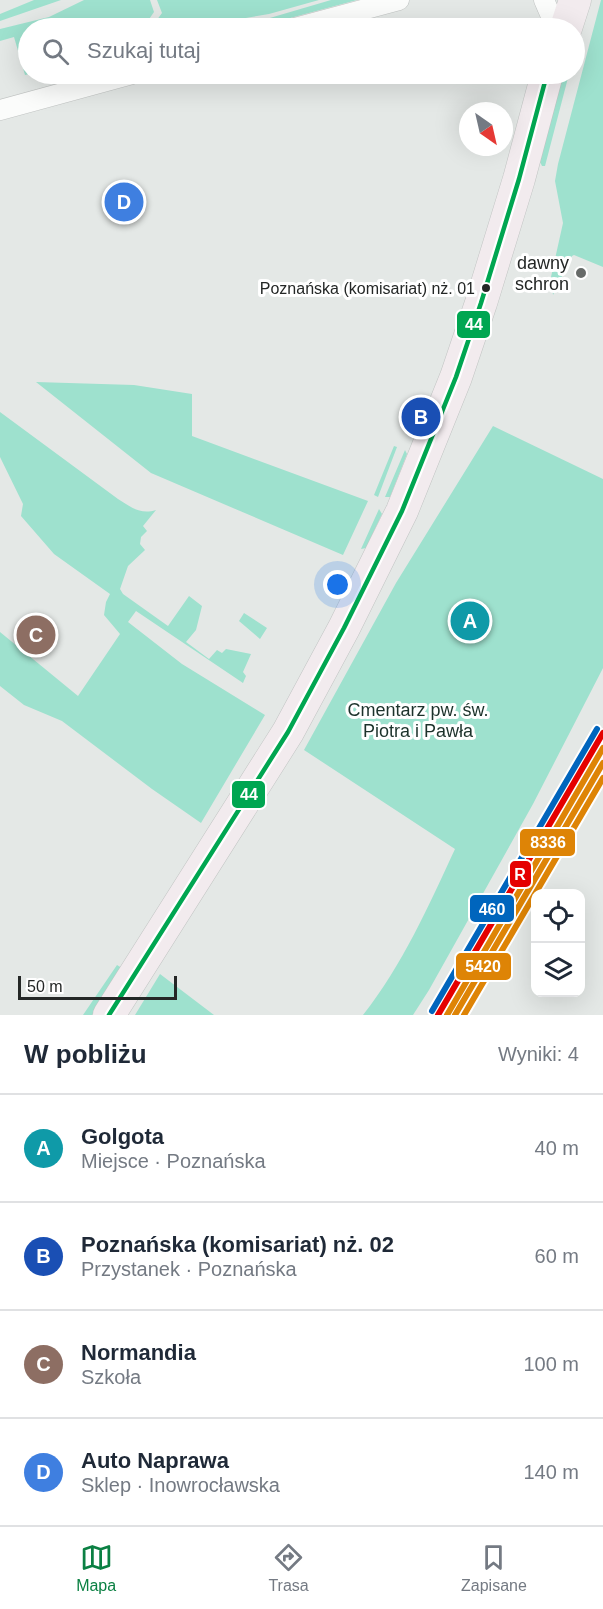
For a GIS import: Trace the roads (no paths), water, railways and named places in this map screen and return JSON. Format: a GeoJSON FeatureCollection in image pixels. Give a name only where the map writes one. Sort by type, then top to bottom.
{"type":"FeatureCollection","features":[{"type":"Feature","properties":{"kind":"main road"},"geometry":{"type":"LineString","coordinates":[[109,1015],[288,732],[344,628],[402,511],[456,377],[481,303],[519,179],[544,84]]}},
{"type":"Feature","properties":{"kind":"street"},"geometry":{"type":"LineString","coordinates":[[332,18],[399,0]]}},
{"type":"Feature","properties":{"kind":"street"},"geometry":{"type":"LineString","coordinates":[[0,110],[95,84]]}},
{"type":"Feature","properties":{"kind":"place","name":"Auto Naprawa"},"geometry":{"type":"Point","coordinates":[124,202]}},
{"type":"Feature","properties":{"kind":"place","name":"dawny schron"},"geometry":{"type":"Point","coordinates":[581,273]}},
{"type":"Feature","properties":{"kind":"place","name":"Poznańska (komisariat) nż. 01"},"geometry":{"type":"Point","coordinates":[486,288]}},
{"type":"Feature","properties":{"kind":"place","name":"Poznańska (komisariat) nż. 02"},"geometry":{"type":"Point","coordinates":[421,417]}},
{"type":"Feature","properties":{"kind":"place","name":"Golgota"},"geometry":{"type":"Point","coordinates":[470,621]}},
{"type":"Feature","properties":{"kind":"place","name":"Normandia"},"geometry":{"type":"Point","coordinates":[36,635]}},
{"type":"Feature","properties":{"kind":"park label","name":"Cmentarz pw. św. Piotra i Pawła"},"geometry":{"type":"Point","coordinates":[418,720]}}]}
